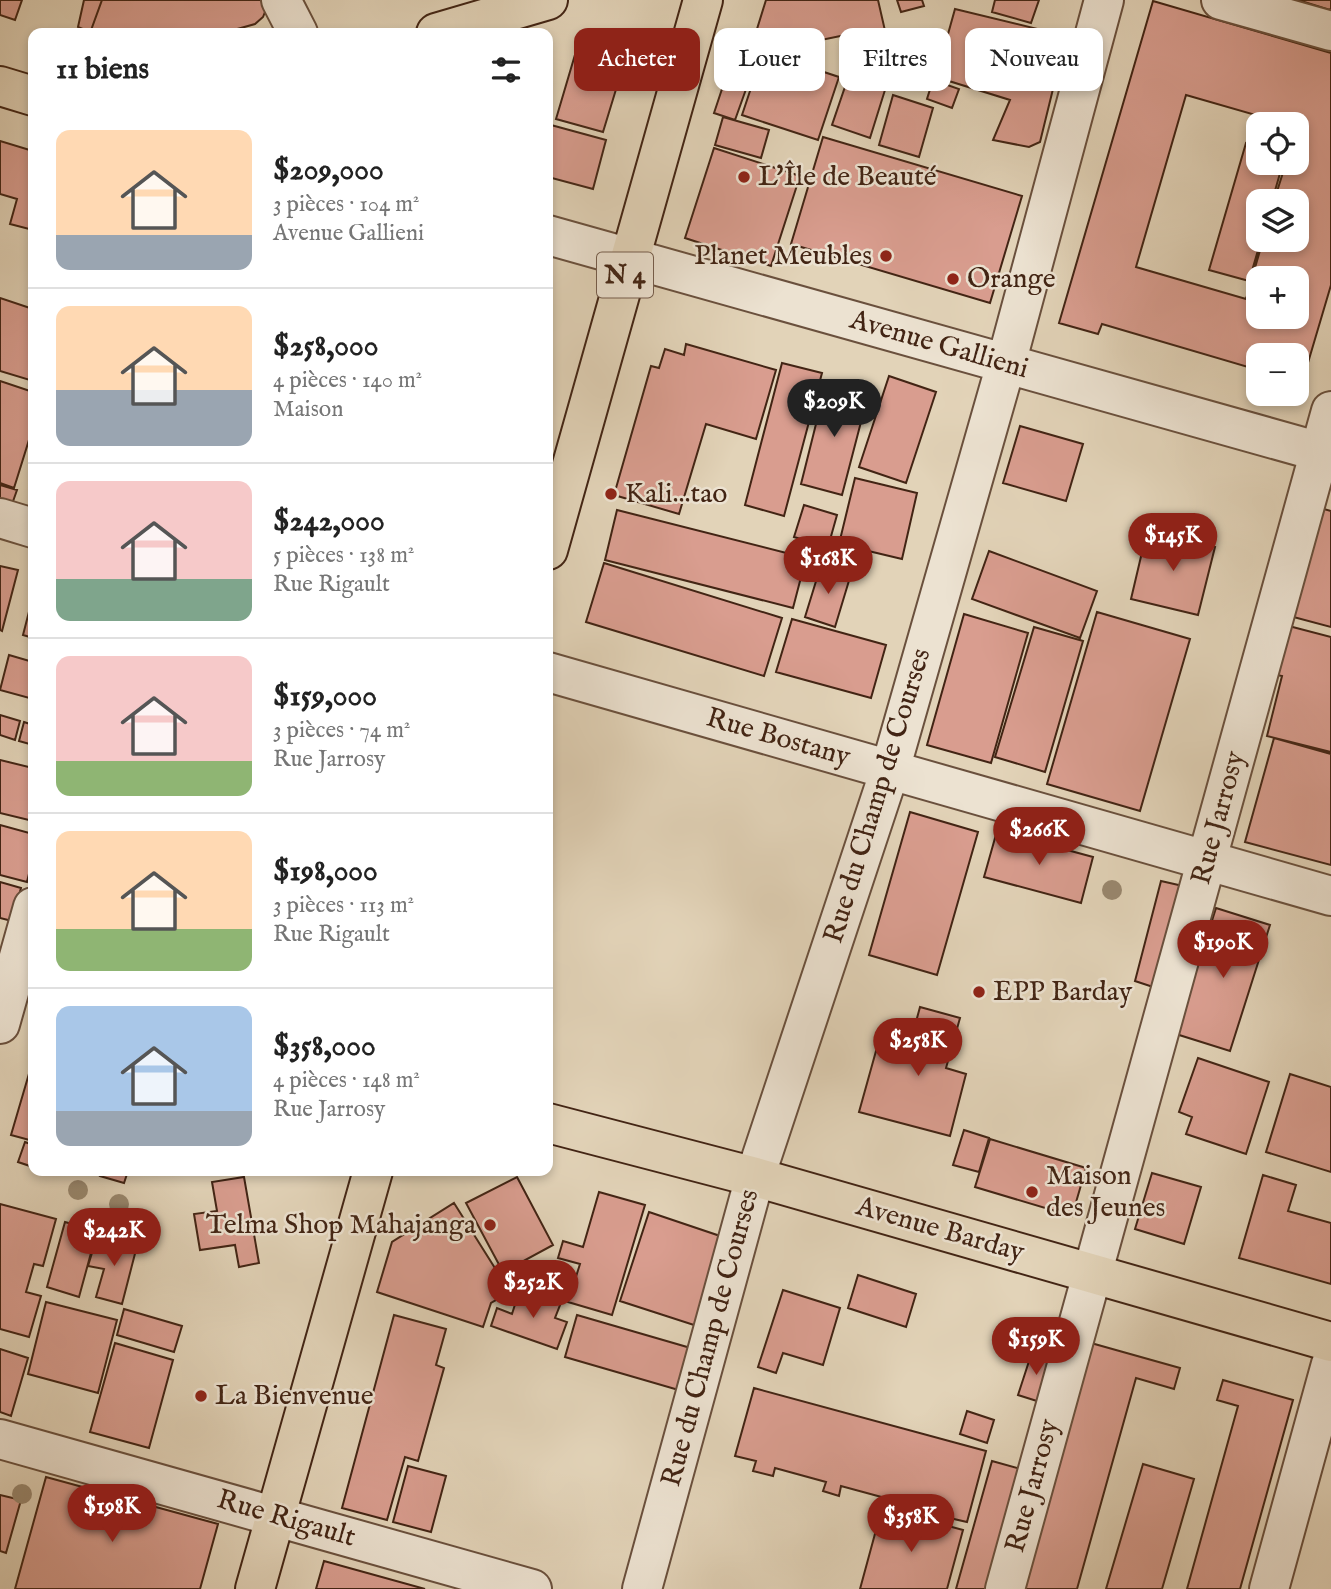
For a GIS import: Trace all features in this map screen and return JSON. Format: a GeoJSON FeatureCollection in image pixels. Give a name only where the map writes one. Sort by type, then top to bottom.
{"type":"FeatureCollection","features":[{"type":"Feature","properties":{"kind":"main road"},"geometry":{"type":"LineString","coordinates":[[449,28],[508,6],[548,0]]}},
{"type":"Feature","properties":{"kind":"main road","name":"N 4"},"geometry":{"type":"LineString","coordinates":[[553,532],[703,0]]}},
{"type":"Feature","properties":{"kind":"main road"},"geometry":{"type":"LineString","coordinates":[[0,86],[28,94]]}},
{"type":"Feature","properties":{"kind":"main road","name":"Avenue Barday"},"geometry":{"type":"LineString","coordinates":[[553,1124],[755,1177],[1331,1342]]}},
{"type":"Feature","properties":{"kind":"main road"},"geometry":{"type":"LineString","coordinates":[[255,1589],[372,1176]]}},
{"type":"Feature","properties":{"kind":"street"},"geometry":{"type":"LineString","coordinates":[[281,0],[295,28]]}},
{"type":"Feature","properties":{"kind":"street","name":"Rue du Champ de Courses"},"geometry":{"type":"LineString","coordinates":[[642,1589],[755,1177],[890,770],[1006,364],[1104,0]]}},
{"type":"Feature","properties":{"kind":"street"},"geometry":{"type":"LineString","coordinates":[[1221,0],[1331,31]]}},
{"type":"Feature","properties":{"kind":"street","name":"Avenue Gallieni"},"geometry":{"type":"LineString","coordinates":[[553,236],[1325,454]]}},
{"type":"Feature","properties":{"kind":"street","name":"Rue Jarrosy"},"geometry":{"type":"LineString","coordinates":[[1005,1589],[1207,860],[1325,454],[1331,411]]}},
{"type":"Feature","properties":{"kind":"street"},"geometry":{"type":"LineString","coordinates":[[0,518],[28,526]]}},
{"type":"Feature","properties":{"kind":"street","name":"Rue Bostany"},"geometry":{"type":"LineString","coordinates":[[553,673],[1331,896]]}},
{"type":"Feature","properties":{"kind":"street"},"geometry":{"type":"LineString","coordinates":[[0,1024],[28,927]]}},
{"type":"Feature","properties":{"kind":"street"},"geometry":{"type":"LineString","coordinates":[[1269,1589],[1331,1364]]}},
{"type":"Feature","properties":{"kind":"street","name":"Rue Rigault"},"geometry":{"type":"LineString","coordinates":[[0,1439],[531,1589]]}},
{"type":"Feature","properties":{"kind":"building"},"geometry":{"type":"Polygon","coordinates":[[[0,0],[22,0],[15,20],[0,15],[0,0]]]}},
{"type":"Feature","properties":{"kind":"building"},"geometry":{"type":"Polygon","coordinates":[[[84,0],[102,0],[92,28],[78,27],[84,0]]]}},
{"type":"Feature","properties":{"kind":"building"},"geometry":{"type":"Polygon","coordinates":[[[102,0],[266,0],[267,7],[263,17],[255,24],[241,28],[92,28],[102,0]]]}},
{"type":"Feature","properties":{"kind":"building"},"geometry":{"type":"Polygon","coordinates":[[[766,0],[878,0],[884,28],[839,28],[839,36],[825,39],[825,28],[757,28],[766,0]]]}},
{"type":"Feature","properties":{"kind":"building"},"geometry":{"type":"Polygon","coordinates":[[[897,0],[922,0],[924,6],[901,12],[897,0]]]}},
{"type":"Feature","properties":{"kind":"building"},"geometry":{"type":"Polygon","coordinates":[[[995,0],[1039,0],[1031,23],[992,12],[995,0]]]}},
{"type":"Feature","properties":{"kind":"building"},"geometry":{"type":"Polygon","coordinates":[[[1298,0],[1331,0],[1331,8],[1330,10],[1298,0]]]}},
{"type":"Feature","properties":{"kind":"building"},"geometry":{"type":"Polygon","coordinates":[[[1153,1],[1331,53],[1331,285],[1309,359],[1309,343],[1246,343],[1246,366],[1102,324],[1098,334],[1059,323],[1153,1]],[[1186,95],[1136,267],[1246,299],[1246,329],[1309,329],[1309,266],[1256,266],[1260,252],[1309,252],[1309,189],[1278,189],[1282,175],[1309,175],[1309,112],[1246,112],[1186,95]]]}},
{"type":"Feature","properties":{"kind":"building"},"geometry":{"type":"Polygon","coordinates":[[[955,9],[1033,28],[965,28],[965,86],[951,82],[950,28],[955,9]]]}},
{"type":"Feature","properties":{"kind":"building"},"geometry":{"type":"Polygon","coordinates":[[[574,58],[574,91],[616,91],[603,132],[556,119],[574,58]]]}},
{"type":"Feature","properties":{"kind":"building"},"geometry":{"type":"Polygon","coordinates":[[[825,72],[839,77],[818,140],[742,115],[750,91],[825,91],[825,72]]]}},
{"type":"Feature","properties":{"kind":"building"},"geometry":{"type":"Polygon","coordinates":[[[951,86],[959,89],[952,108],[927,99],[930,91],[951,91],[951,86]]]}},
{"type":"Feature","properties":{"kind":"building"},"geometry":{"type":"Polygon","coordinates":[[[721,91],[745,91],[735,120],[714,113],[721,91]]]}},
{"type":"Feature","properties":{"kind":"building"},"geometry":{"type":"Polygon","coordinates":[[[844,91],[885,91],[870,138],[832,125],[844,91]]]}},
{"type":"Feature","properties":{"kind":"building"},"geometry":{"type":"Polygon","coordinates":[[[981,91],[1053,91],[1040,142],[1029,147],[993,140],[1010,100],[981,91]]]}},
{"type":"Feature","properties":{"kind":"building"},"geometry":{"type":"Polygon","coordinates":[[[893,95],[933,108],[919,157],[879,145],[893,95]]]}},
{"type":"Feature","properties":{"kind":"building"},"geometry":{"type":"Polygon","coordinates":[[[723,117],[769,130],[761,158],[715,145],[723,117]]]}},
{"type":"Feature","properties":{"kind":"building"},"geometry":{"type":"Polygon","coordinates":[[[553,126],[606,140],[593,189],[553,178],[553,126]]]}},
{"type":"Feature","properties":{"kind":"building"},"geometry":{"type":"Polygon","coordinates":[[[823,137],[1022,196],[990,303],[791,244],[823,137]]]}},
{"type":"Feature","properties":{"kind":"building"},"geometry":{"type":"Polygon","coordinates":[[[0,141],[28,149],[28,229],[10,224],[17,199],[0,194],[0,141]]]}},
{"type":"Feature","properties":{"kind":"building"},"geometry":{"type":"Polygon","coordinates":[[[1246,143],[1246,175],[1280,175],[1275,189],[1246,189],[1246,252],[1257,252],[1253,266],[1246,266],[1246,280],[1209,270],[1246,143]]]}},
{"type":"Feature","properties":{"kind":"building"},"geometry":{"type":"Polygon","coordinates":[[[714,148],[800,176],[771,266],[685,238],[714,148]]]}},
{"type":"Feature","properties":{"kind":"building"},"geometry":{"type":"Polygon","coordinates":[[[0,298],[28,307],[28,379],[0,371],[0,298]]]}},
{"type":"Feature","properties":{"kind":"building"},"geometry":{"type":"Polygon","coordinates":[[[686,344],[776,370],[756,439],[706,424],[679,514],[614,495],[651,366],[659,368],[665,349],[684,355],[686,344]]]}},
{"type":"Feature","properties":{"kind":"building"},"geometry":{"type":"Polygon","coordinates":[[[782,363],[822,373],[784,516],[745,505],[782,363]]]}},
{"type":"Feature","properties":{"kind":"building"},"geometry":{"type":"Polygon","coordinates":[[[889,376],[936,392],[906,483],[859,467],[889,376]]]}},
{"type":"Feature","properties":{"kind":"building"},"geometry":{"type":"Polygon","coordinates":[[[0,381],[28,390],[28,443],[14,488],[0,483],[0,381]]]}},
{"type":"Feature","properties":{"kind":"building"},"geometry":{"type":"Polygon","coordinates":[[[826,384],[868,395],[842,495],[801,484],[826,384]]]}},
{"type":"Feature","properties":{"kind":"building"},"geometry":{"type":"Polygon","coordinates":[[[1020,426],[1083,444],[1066,501],[1003,483],[1020,426]]]}},
{"type":"Feature","properties":{"kind":"building"},"geometry":{"type":"Polygon","coordinates":[[[855,478],[917,493],[902,559],[839,544],[855,478]]]}},
{"type":"Feature","properties":{"kind":"building"},"geometry":{"type":"Polygon","coordinates":[[[0,485],[17,490],[11,507],[0,503],[0,485]]]}},
{"type":"Feature","properties":{"kind":"building"},"geometry":{"type":"Polygon","coordinates":[[[804,505],[837,515],[828,547],[794,537],[804,505]]]}},
{"type":"Feature","properties":{"kind":"building"},"geometry":{"type":"Polygon","coordinates":[[[1313,506],[1331,511],[1331,627],[1286,615],[1313,506]]]}},
{"type":"Feature","properties":{"kind":"building"},"geometry":{"type":"Polygon","coordinates":[[[617,510],[806,558],[793,608],[605,560],[617,510]]]}},
{"type":"Feature","properties":{"kind":"building"},"geometry":{"type":"Polygon","coordinates":[[[1147,531],[1215,547],[1198,615],[1131,599],[1147,531]]]}},
{"type":"Feature","properties":{"kind":"building"},"geometry":{"type":"Polygon","coordinates":[[[989,551],[1097,591],[1080,638],[972,599],[989,551]]]}},
{"type":"Feature","properties":{"kind":"building"},"geometry":{"type":"Polygon","coordinates":[[[604,563],[782,618],[764,676],[586,622],[604,563]]]}},
{"type":"Feature","properties":{"kind":"building"},"geometry":{"type":"Polygon","coordinates":[[[821,565],[851,574],[835,627],[805,617],[821,565]]]}},
{"type":"Feature","properties":{"kind":"building"},"geometry":{"type":"Polygon","coordinates":[[[0,566],[18,570],[2,631],[0,630],[0,566]]]}},
{"type":"Feature","properties":{"kind":"building"},"geometry":{"type":"Polygon","coordinates":[[[1097,612],[1190,639],[1140,811],[1047,784],[1097,612]]]}},
{"type":"Feature","properties":{"kind":"building"},"geometry":{"type":"Polygon","coordinates":[[[964,614],[1028,633],[991,763],[927,745],[964,614]]]}},
{"type":"Feature","properties":{"kind":"building"},"geometry":{"type":"Polygon","coordinates":[[[28,616],[28,636],[23,635],[28,616]]]}},
{"type":"Feature","properties":{"kind":"building"},"geometry":{"type":"Polygon","coordinates":[[[792,619],[886,645],[871,698],[776,672],[792,619]]]}},
{"type":"Feature","properties":{"kind":"building"},"geometry":{"type":"Polygon","coordinates":[[[1285,625],[1331,637],[1331,752],[1267,736],[1282,676],[1272,674],[1285,625]]]}},
{"type":"Feature","properties":{"kind":"building"},"geometry":{"type":"Polygon","coordinates":[[[1034,627],[1083,641],[1045,772],[995,757],[1034,627]]]}},
{"type":"Feature","properties":{"kind":"building"},"geometry":{"type":"Polygon","coordinates":[[[9,655],[28,661],[28,698],[0,690],[9,655]]]}},
{"type":"Feature","properties":{"kind":"building"},"geometry":{"type":"Polygon","coordinates":[[[0,715],[20,721],[15,740],[0,735],[0,715]]]}},
{"type":"Feature","properties":{"kind":"building"},"geometry":{"type":"Polygon","coordinates":[[[24,722],[28,723],[28,744],[19,741],[24,722]]]}},
{"type":"Feature","properties":{"kind":"building"},"geometry":{"type":"Polygon","coordinates":[[[1274,738],[1331,754],[1331,865],[1245,842],[1274,738]]]}},
{"type":"Feature","properties":{"kind":"building"},"geometry":{"type":"Polygon","coordinates":[[[0,760],[28,767],[28,820],[0,813],[0,760]]]}},
{"type":"Feature","properties":{"kind":"building"},"geometry":{"type":"Polygon","coordinates":[[[910,812],[978,832],[937,975],[869,955],[910,812]]]}},
{"type":"Feature","properties":{"kind":"building"},"geometry":{"type":"Polygon","coordinates":[[[0,825],[28,833],[27,882],[0,875],[0,825]]]}},
{"type":"Feature","properties":{"kind":"building"},"geometry":{"type":"Polygon","coordinates":[[[997,831],[1093,857],[1081,903],[984,877],[997,831]]]}},
{"type":"Feature","properties":{"kind":"building"},"geometry":{"type":"Polygon","coordinates":[[[1161,881],[1183,886],[1156,988],[1135,981],[1161,881]]]}},
{"type":"Feature","properties":{"kind":"building"},"geometry":{"type":"Polygon","coordinates":[[[0,882],[21,888],[12,921],[0,918],[0,882]]]}},
{"type":"Feature","properties":{"kind":"building"},"geometry":{"type":"Polygon","coordinates":[[[1216,908],[1270,925],[1230,1051],[1176,1034],[1216,908]]]}},
{"type":"Feature","properties":{"kind":"building"},"geometry":{"type":"Polygon","coordinates":[[[920,1007],[960,1018],[946,1068],[966,1074],[950,1136],[859,1112],[876,1051],[906,1059],[920,1007]]]}},
{"type":"Feature","properties":{"kind":"building"},"geometry":{"type":"Polygon","coordinates":[[[1198,1058],[1269,1082],[1246,1154],[1186,1134],[1192,1117],[1179,1112],[1198,1058]]]}},
{"type":"Feature","properties":{"kind":"building"},"geometry":{"type":"Polygon","coordinates":[[[1290,1074],[1331,1087],[1331,1172],[1266,1152],[1290,1074]]]}},
{"type":"Feature","properties":{"kind":"building"},"geometry":{"type":"Polygon","coordinates":[[[28,1077],[28,1140],[11,1135],[28,1077]]]}},
{"type":"Feature","properties":{"kind":"building"},"geometry":{"type":"Polygon","coordinates":[[[964,1130],[989,1138],[979,1172],[953,1165],[964,1130]]]}},
{"type":"Feature","properties":{"kind":"building"},"geometry":{"type":"Polygon","coordinates":[[[990,1139],[1086,1168],[1072,1216],[975,1187],[990,1139]]]}},
{"type":"Feature","properties":{"kind":"building"},"geometry":{"type":"Polygon","coordinates":[[[25,1142],[28,1143],[28,1165],[18,1162],[25,1142]]]}},
{"type":"Feature","properties":{"kind":"building"},"geometry":{"type":"Polygon","coordinates":[[[1152,1173],[1201,1187],[1184,1244],[1135,1229],[1152,1173]]]}},
{"type":"Feature","properties":{"kind":"building"},"geometry":{"type":"Polygon","coordinates":[[[1263,1175],[1296,1185],[1288,1211],[1331,1223],[1331,1284],[1239,1258],[1263,1175]]]}},
{"type":"Feature","properties":{"kind":"building"},"geometry":{"type":"Polygon","coordinates":[[[100,1176],[126,1176],[124,1183],[100,1176]]]}},
{"type":"Feature","properties":{"kind":"building"},"geometry":{"type":"Polygon","coordinates":[[[244,1177],[259,1263],[239,1267],[235,1245],[200,1250],[194,1214],[217,1211],[212,1182],[244,1177]]]}},
{"type":"Feature","properties":{"kind":"building"},"geometry":{"type":"Polygon","coordinates":[[[517,1177],[553,1245],[503,1272],[466,1203],[517,1177]]]}},
{"type":"Feature","properties":{"kind":"building"},"geometry":{"type":"Polygon","coordinates":[[[599,1192],[645,1205],[612,1315],[568,1302],[580,1264],[558,1258],[563,1241],[583,1247],[599,1192]]]}},
{"type":"Feature","properties":{"kind":"building"},"geometry":{"type":"Polygon","coordinates":[[[454,1203],[510,1292],[491,1303],[483,1327],[377,1292],[392,1242],[454,1203]]]}},
{"type":"Feature","properties":{"kind":"building"},"geometry":{"type":"Polygon","coordinates":[[[0,1204],[56,1219],[43,1266],[34,1264],[26,1292],[41,1296],[29,1337],[0,1329],[0,1204]]]}},
{"type":"Feature","properties":{"kind":"building"},"geometry":{"type":"Polygon","coordinates":[[[649,1212],[726,1238],[697,1326],[620,1301],[649,1212]]]}},
{"type":"Feature","properties":{"kind":"building"},"geometry":{"type":"Polygon","coordinates":[[[65,1222],[97,1231],[79,1297],[47,1287],[65,1222]]]}},
{"type":"Feature","properties":{"kind":"building"},"geometry":{"type":"Polygon","coordinates":[[[114,1236],[138,1242],[122,1304],[96,1297],[104,1269],[88,1266],[95,1243],[110,1247],[114,1236]]]}},
{"type":"Feature","properties":{"kind":"building"},"geometry":{"type":"Polygon","coordinates":[[[858,1275],[916,1294],[906,1327],[848,1308],[858,1275]]]}},
{"type":"Feature","properties":{"kind":"building"},"geometry":{"type":"Polygon","coordinates":[[[783,1290],[840,1308],[823,1365],[783,1353],[776,1373],[758,1367],[783,1290]]]}},
{"type":"Feature","properties":{"kind":"building"},"geometry":{"type":"Polygon","coordinates":[[[519,1292],[543,1301],[545,1294],[562,1300],[555,1318],[567,1322],[557,1349],[491,1326],[497,1308],[512,1314],[519,1292]]]}},
{"type":"Feature","properties":{"kind":"building"},"geometry":{"type":"Polygon","coordinates":[[[46,1302],[117,1320],[98,1393],[28,1374],[46,1302]]]}},
{"type":"Feature","properties":{"kind":"building"},"geometry":{"type":"Polygon","coordinates":[[[124,1309],[182,1326],[174,1352],[117,1335],[124,1309]]]}},
{"type":"Feature","properties":{"kind":"building"},"geometry":{"type":"Polygon","coordinates":[[[394,1315],[446,1329],[436,1365],[444,1368],[418,1461],[405,1457],[387,1520],[342,1508],[394,1315]]]}},
{"type":"Feature","properties":{"kind":"building"},"geometry":{"type":"Polygon","coordinates":[[[577,1315],[694,1349],[682,1391],[565,1357],[577,1315]]]}},
{"type":"Feature","properties":{"kind":"building"},"geometry":{"type":"Polygon","coordinates":[[[115,1343],[173,1360],[149,1448],[90,1432],[115,1343]]]}},
{"type":"Feature","properties":{"kind":"building"},"geometry":{"type":"Polygon","coordinates":[[[1091,1343],[1180,1368],[1174,1389],[1136,1378],[1077,1589],[1021,1589],[1091,1343]]]}},
{"type":"Feature","properties":{"kind":"building"},"geometry":{"type":"Polygon","coordinates":[[[0,1349],[28,1358],[11,1416],[0,1412],[0,1349]]]}},
{"type":"Feature","properties":{"kind":"building"},"geometry":{"type":"Polygon","coordinates":[[[1032,1352],[1054,1359],[1040,1402],[1018,1395],[1032,1352]]]}},
{"type":"Feature","properties":{"kind":"building"},"geometry":{"type":"Polygon","coordinates":[[[1223,1380],[1293,1400],[1240,1589],[1187,1589],[1238,1406],[1217,1400],[1223,1380]]]}},
{"type":"Feature","properties":{"kind":"building"},"geometry":{"type":"Polygon","coordinates":[[[754,1388],[986,1451],[967,1522],[920,1514],[922,1508],[841,1486],[839,1496],[823,1491],[826,1482],[775,1468],[773,1476],[753,1471],[756,1461],[735,1456],[754,1388]]]}},
{"type":"Feature","properties":{"kind":"building"},"geometry":{"type":"Polygon","coordinates":[[[967,1411],[994,1420],[987,1443],[960,1434],[967,1411]]]}},
{"type":"Feature","properties":{"kind":"building"},"geometry":{"type":"Polygon","coordinates":[[[992,1461],[1028,1471],[995,1589],[956,1589],[992,1461]]]}},
{"type":"Feature","properties":{"kind":"building"},"geometry":{"type":"Polygon","coordinates":[[[1143,1464],[1194,1479],[1162,1589],[1106,1589],[1143,1464]]]}},
{"type":"Feature","properties":{"kind":"building"},"geometry":{"type":"Polygon","coordinates":[[[408,1466],[446,1476],[431,1532],[393,1522],[408,1466]]]}},
{"type":"Feature","properties":{"kind":"building"},"geometry":{"type":"Polygon","coordinates":[[[46,1477],[218,1524],[200,1589],[15,1589],[46,1477]]]}},
{"type":"Feature","properties":{"kind":"building"},"geometry":{"type":"Polygon","coordinates":[[[0,1495],[21,1500],[6,1553],[0,1551],[0,1495]]]}},
{"type":"Feature","properties":{"kind":"building"},"geometry":{"type":"Polygon","coordinates":[[[882,1508],[963,1530],[947,1589],[860,1589],[882,1508]]]}},
{"type":"Feature","properties":{"kind":"building"},"geometry":{"type":"Polygon","coordinates":[[[324,1561],[425,1589],[316,1589],[324,1561]]]}},
{"type":"Feature","properties":{"kind":"place","name":"L'Île de Beauté"},"geometry":{"type":"Point","coordinates":[744,177]}},
{"type":"Feature","properties":{"kind":"place","name":"Planet Meubles"},"geometry":{"type":"Point","coordinates":[886,256]}},
{"type":"Feature","properties":{"kind":"place","name":"Orange"},"geometry":{"type":"Point","coordinates":[953,279]}},
{"type":"Feature","properties":{"kind":"place","name":"Kali...tao"},"geometry":{"type":"Point","coordinates":[611,494]}},
{"type":"Feature","properties":{"kind":"place","name":"EPP Barday"},"geometry":{"type":"Point","coordinates":[979,992]}},
{"type":"Feature","properties":{"kind":"place","name":"Maison des Jeunes"},"geometry":{"type":"Point","coordinates":[1032,1192]}},
{"type":"Feature","properties":{"kind":"place","name":"Telma Shop Mahajanga"},"geometry":{"type":"Point","coordinates":[490,1225]}},
{"type":"Feature","properties":{"kind":"place","name":"La Bienvenue"},"geometry":{"type":"Point","coordinates":[201,1396]}}]}
